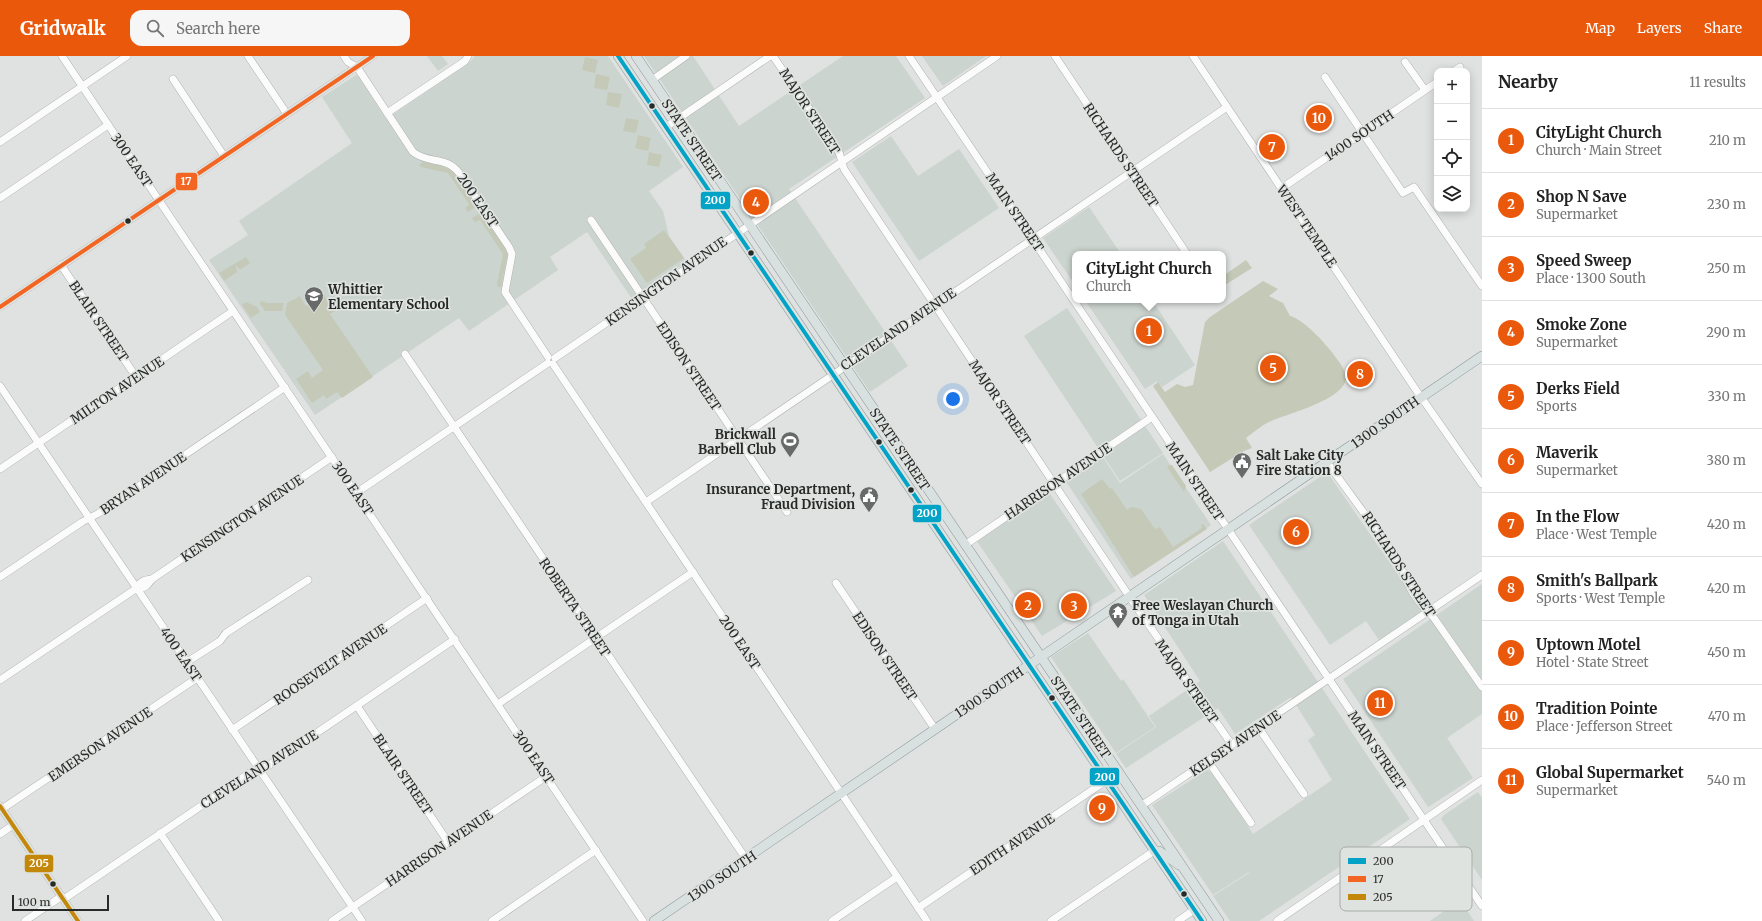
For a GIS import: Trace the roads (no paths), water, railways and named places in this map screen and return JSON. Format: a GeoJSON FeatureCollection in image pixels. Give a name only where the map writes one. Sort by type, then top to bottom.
{"type":"FeatureCollection","features":[{"type":"Feature","properties":{"kind":"main road","name":"STATE STREET"},"geometry":{"type":"LineString","coordinates":[[618,56],[1202,921]]}},
{"type":"Feature","properties":{"kind":"main road","name":"STATE STREET"},"geometry":{"type":"LineString","coordinates":[[636,56],[1219,921]]}},
{"type":"Feature","properties":{"kind":"main road","name":"1300 SOUTH"},"geometry":{"type":"LineString","coordinates":[[654,921],[1482,356]]}},
{"type":"Feature","properties":{"kind":"main road"},"geometry":{"type":"LineString","coordinates":[[1118,798],[1141,806]]}},
{"type":"Feature","properties":{"kind":"main road"},"geometry":{"type":"LineString","coordinates":[[1154,851],[1159,851],[1183,868]]}},
{"type":"Feature","properties":{"kind":"street","name":"300 EAST"},"geometry":{"type":"LineString","coordinates":[[62,56],[643,921]]}},
{"type":"Feature","properties":{"kind":"street"},"geometry":{"type":"LineString","coordinates":[[0,142],[127,56]]}},
{"type":"Feature","properties":{"kind":"street"},"geometry":{"type":"LineString","coordinates":[[248,56],[287,114]]}},
{"type":"Feature","properties":{"kind":"street","name":"200 EAST"},"geometry":{"type":"LineString","coordinates":[[344,56],[348,62],[356,67],[413,152],[419,157],[445,162],[456,168],[510,247],[511,259],[505,292],[927,921]]}},
{"type":"Feature","properties":{"kind":"street"},"geometry":{"type":"LineString","coordinates":[[0,307],[373,56]]}},
{"type":"Feature","properties":{"kind":"street"},"geometry":{"type":"LineString","coordinates":[[387,113],[464,61],[468,56]]}},
{"type":"Feature","properties":{"kind":"street"},"geometry":{"type":"LineString","coordinates":[[652,80],[686,56]]}},
{"type":"Feature","properties":{"kind":"street"},"geometry":{"type":"LineString","coordinates":[[666,127],[770,56]]}},
{"type":"Feature","properties":{"kind":"street","name":"MAJOR STREET"},"geometry":{"type":"LineString","coordinates":[[773,56],[839,152],[844,170],[1130,596],[1232,745]]}},
{"type":"Feature","properties":{"kind":"street","name":"MAIN STREET"},"geometry":{"type":"LineString","coordinates":[[909,56],[1072,298]]}},
{"type":"Feature","properties":{"kind":"street","name":"KENSINGTON AVENUE"},"geometry":{"type":"LineString","coordinates":[[356,492],[551,361],[997,56]]}},
{"type":"Feature","properties":{"kind":"street","name":"RICHARDS STREET"},"geometry":{"type":"LineString","coordinates":[[1055,56],[1185,251]]}},
{"type":"Feature","properties":{"kind":"street","name":"WEST TEMPLE"},"geometry":{"type":"LineString","coordinates":[[1193,56],[1421,397],[1482,484]]}},
{"type":"Feature","properties":{"kind":"street"},"geometry":{"type":"LineString","coordinates":[[1405,62],[1425,90]]}},
{"type":"Feature","properties":{"kind":"street"},"geometry":{"type":"LineString","coordinates":[[1326,77],[1403,193],[1414,187],[1482,286]]}},
{"type":"Feature","properties":{"kind":"street"},"geometry":{"type":"LineString","coordinates":[[173,79],[224,156]]}},
{"type":"Feature","properties":{"kind":"street","name":"1400 SOUTH"},"geometry":{"type":"LineString","coordinates":[[1282,188],[1434,84]]}},
{"type":"Feature","properties":{"kind":"street","name":"CLEVELAND AVENUE"},"geometry":{"type":"LineString","coordinates":[[646,502],[1032,238],[1227,107]]}},
{"type":"Feature","properties":{"kind":"street"},"geometry":{"type":"LineString","coordinates":[[0,198],[108,125]]}},
{"type":"Feature","properties":{"kind":"street","name":"EDISON STREET"},"geometry":{"type":"LineString","coordinates":[[591,220],[787,512]]}},
{"type":"Feature","properties":{"kind":"street","name":"BLAIR STREET"},"geometry":{"type":"LineString","coordinates":[[61,265],[136,377]]}},
{"type":"Feature","properties":{"kind":"street","name":"MAIN STREET"},"geometry":{"type":"LineString","coordinates":[[1076,303],[1442,847]]}},
{"type":"Feature","properties":{"kind":"street","name":"MILTON AVENUE"},"geometry":{"type":"LineString","coordinates":[[0,469],[234,311]]}},
{"type":"Feature","properties":{"kind":"street","name":"ROBERTA STREET"},"geometry":{"type":"LineString","coordinates":[[405,354],[746,859]]}},
{"type":"Feature","properties":{"kind":"street","name":"400 EAST"},"geometry":{"type":"LineString","coordinates":[[0,387],[362,921]]}},
{"type":"Feature","properties":{"kind":"street","name":"BRYAN AVENUE"},"geometry":{"type":"LineString","coordinates":[[0,577],[285,387]]}},
{"type":"Feature","properties":{"kind":"street","name":"HARRISON AVENUE"},"geometry":{"type":"LineString","coordinates":[[965,545],[1152,417]]}},
{"type":"Feature","properties":{"kind":"street","name":"KENSINGTON AVENUE"},"geometry":{"type":"LineString","coordinates":[[0,680],[137,588],[144,580],[152,578],[332,457]]}},
{"type":"Feature","properties":{"kind":"street","name":"RICHARDS STREET"},"geometry":{"type":"LineString","coordinates":[[1327,462],[1360,506],[1399,563],[1407,582],[1427,612],[1434,618],[1482,687]]}},
{"type":"Feature","properties":{"kind":"street"},"geometry":{"type":"LineString","coordinates":[[498,704],[693,572]]}},
{"type":"Feature","properties":{"kind":"street","name":"KELSEY AVENUE"},"geometry":{"type":"LineString","coordinates":[[1141,806],[1482,575]]}},
{"type":"Feature","properties":{"kind":"street"},"geometry":{"type":"LineString","coordinates":[[187,662],[220,641],[226,633],[308,580]]}},
{"type":"Feature","properties":{"kind":"street","name":"EDISON STREET"},"geometry":{"type":"LineString","coordinates":[[836,583],[935,729]]}},
{"type":"Feature","properties":{"kind":"street","name":"ROOSEVELT AVENUE"},"geometry":{"type":"LineString","coordinates":[[232,730],[427,598]]}},
{"type":"Feature","properties":{"kind":"street","name":"CLEVELAND AVENUE"},"geometry":{"type":"LineString","coordinates":[[24,921],[63,897],[251,772],[268,766],[455,640]]}},
{"type":"Feature","properties":{"kind":"street","name":"EMERSON AVENUE"},"geometry":{"type":"LineString","coordinates":[[1,807],[197,678]]}},
{"type":"Feature","properties":{"kind":"street","name":"BLAIR STREET"},"geometry":{"type":"LineString","coordinates":[[357,706],[448,842]]}},
{"type":"Feature","properties":{"kind":"street"},"geometry":{"type":"LineString","coordinates":[[1258,727],[1304,794]]}},
{"type":"Feature","properties":{"kind":"street"},"geometry":{"type":"LineString","coordinates":[[1208,761],[1251,823]]}},
{"type":"Feature","properties":{"kind":"street","name":"HARRISON AVENUE"},"geometry":{"type":"LineString","coordinates":[[332,921],[546,776]]}},
{"type":"Feature","properties":{"kind":"street","name":"EDITH AVENUE"},"geometry":{"type":"LineString","coordinates":[[918,908],[1107,780]]}},
{"type":"Feature","properties":{"kind":"street"},"geometry":{"type":"LineString","coordinates":[[1385,847],[1482,780]]}},
{"type":"Feature","properties":{"kind":"street"},"geometry":{"type":"LineString","coordinates":[[1,807],[78,921]]}},
{"type":"Feature","properties":{"kind":"street"},"geometry":{"type":"LineString","coordinates":[[0,834],[14,825]]}},
{"type":"Feature","properties":{"kind":"street"},"geometry":{"type":"LineString","coordinates":[[160,833],[219,921]]}},
{"type":"Feature","properties":{"kind":"street"},"geometry":{"type":"LineString","coordinates":[[492,921],[596,850]]}},
{"type":"Feature","properties":{"kind":"street"},"geometry":{"type":"LineString","coordinates":[[1051,921],[1154,851]]}},
{"type":"Feature","properties":{"kind":"street"},"geometry":{"type":"LineString","coordinates":[[832,921],[897,877]]}},
{"type":"Feature","properties":{"kind":"street"},"geometry":{"type":"LineString","coordinates":[[1277,921],[1340,878]]}},
{"type":"Feature","properties":{"kind":"street","name":"MAIN STREET"},"geometry":{"type":"LineString","coordinates":[[1472,891],[1482,906]]}},
{"type":"Feature","properties":{"kind":"street"},"geometry":{"type":"LineString","coordinates":[[1178,921],[1194,910]]}},
{"type":"Feature","properties":{"kind":"place","name":"Tradition Pointe"},"geometry":{"type":"Point","coordinates":[1319,118]}},
{"type":"Feature","properties":{"kind":"place","name":"In the Flow"},"geometry":{"type":"Point","coordinates":[1272,147]}},
{"type":"Feature","properties":{"kind":"place","name":"Smoke Zone"},"geometry":{"type":"Point","coordinates":[756,202]}},
{"type":"Feature","properties":{"kind":"place","name":"Whittier Elementary School"},"geometry":{"type":"Point","coordinates":[314,313]}},
{"type":"Feature","properties":{"kind":"place","name":"CityLight Church"},"geometry":{"type":"Point","coordinates":[1149,331]}},
{"type":"Feature","properties":{"kind":"place","name":"Derks Field"},"geometry":{"type":"Point","coordinates":[1273,368]}},
{"type":"Feature","properties":{"kind":"place","name":"Smith's Ballpark"},"geometry":{"type":"Point","coordinates":[1360,374]}},
{"type":"Feature","properties":{"kind":"place","name":"Brickwall Barbell Club"},"geometry":{"type":"Point","coordinates":[790,458]}},
{"type":"Feature","properties":{"kind":"place","name":"Salt Lake City Fire Station 8"},"geometry":{"type":"Point","coordinates":[1242,479]}},
{"type":"Feature","properties":{"kind":"place","name":"Insurance Department, Fraud Division"},"geometry":{"type":"Point","coordinates":[869,513]}},
{"type":"Feature","properties":{"kind":"place","name":"Maverik"},"geometry":{"type":"Point","coordinates":[1296,532]}},
{"type":"Feature","properties":{"kind":"place","name":"Shop N Save"},"geometry":{"type":"Point","coordinates":[1028,605]}},
{"type":"Feature","properties":{"kind":"place","name":"Speed Sweep"},"geometry":{"type":"Point","coordinates":[1074,606]}},
{"type":"Feature","properties":{"kind":"place","name":"Free Weslayan Church of Tonga in Utah"},"geometry":{"type":"Point","coordinates":[1118,629]}},
{"type":"Feature","properties":{"kind":"place","name":"Global Supermarket"},"geometry":{"type":"Point","coordinates":[1380,703]}},
{"type":"Feature","properties":{"kind":"place","name":"Uptown Motel"},"geometry":{"type":"Point","coordinates":[1102,808]}}]}
